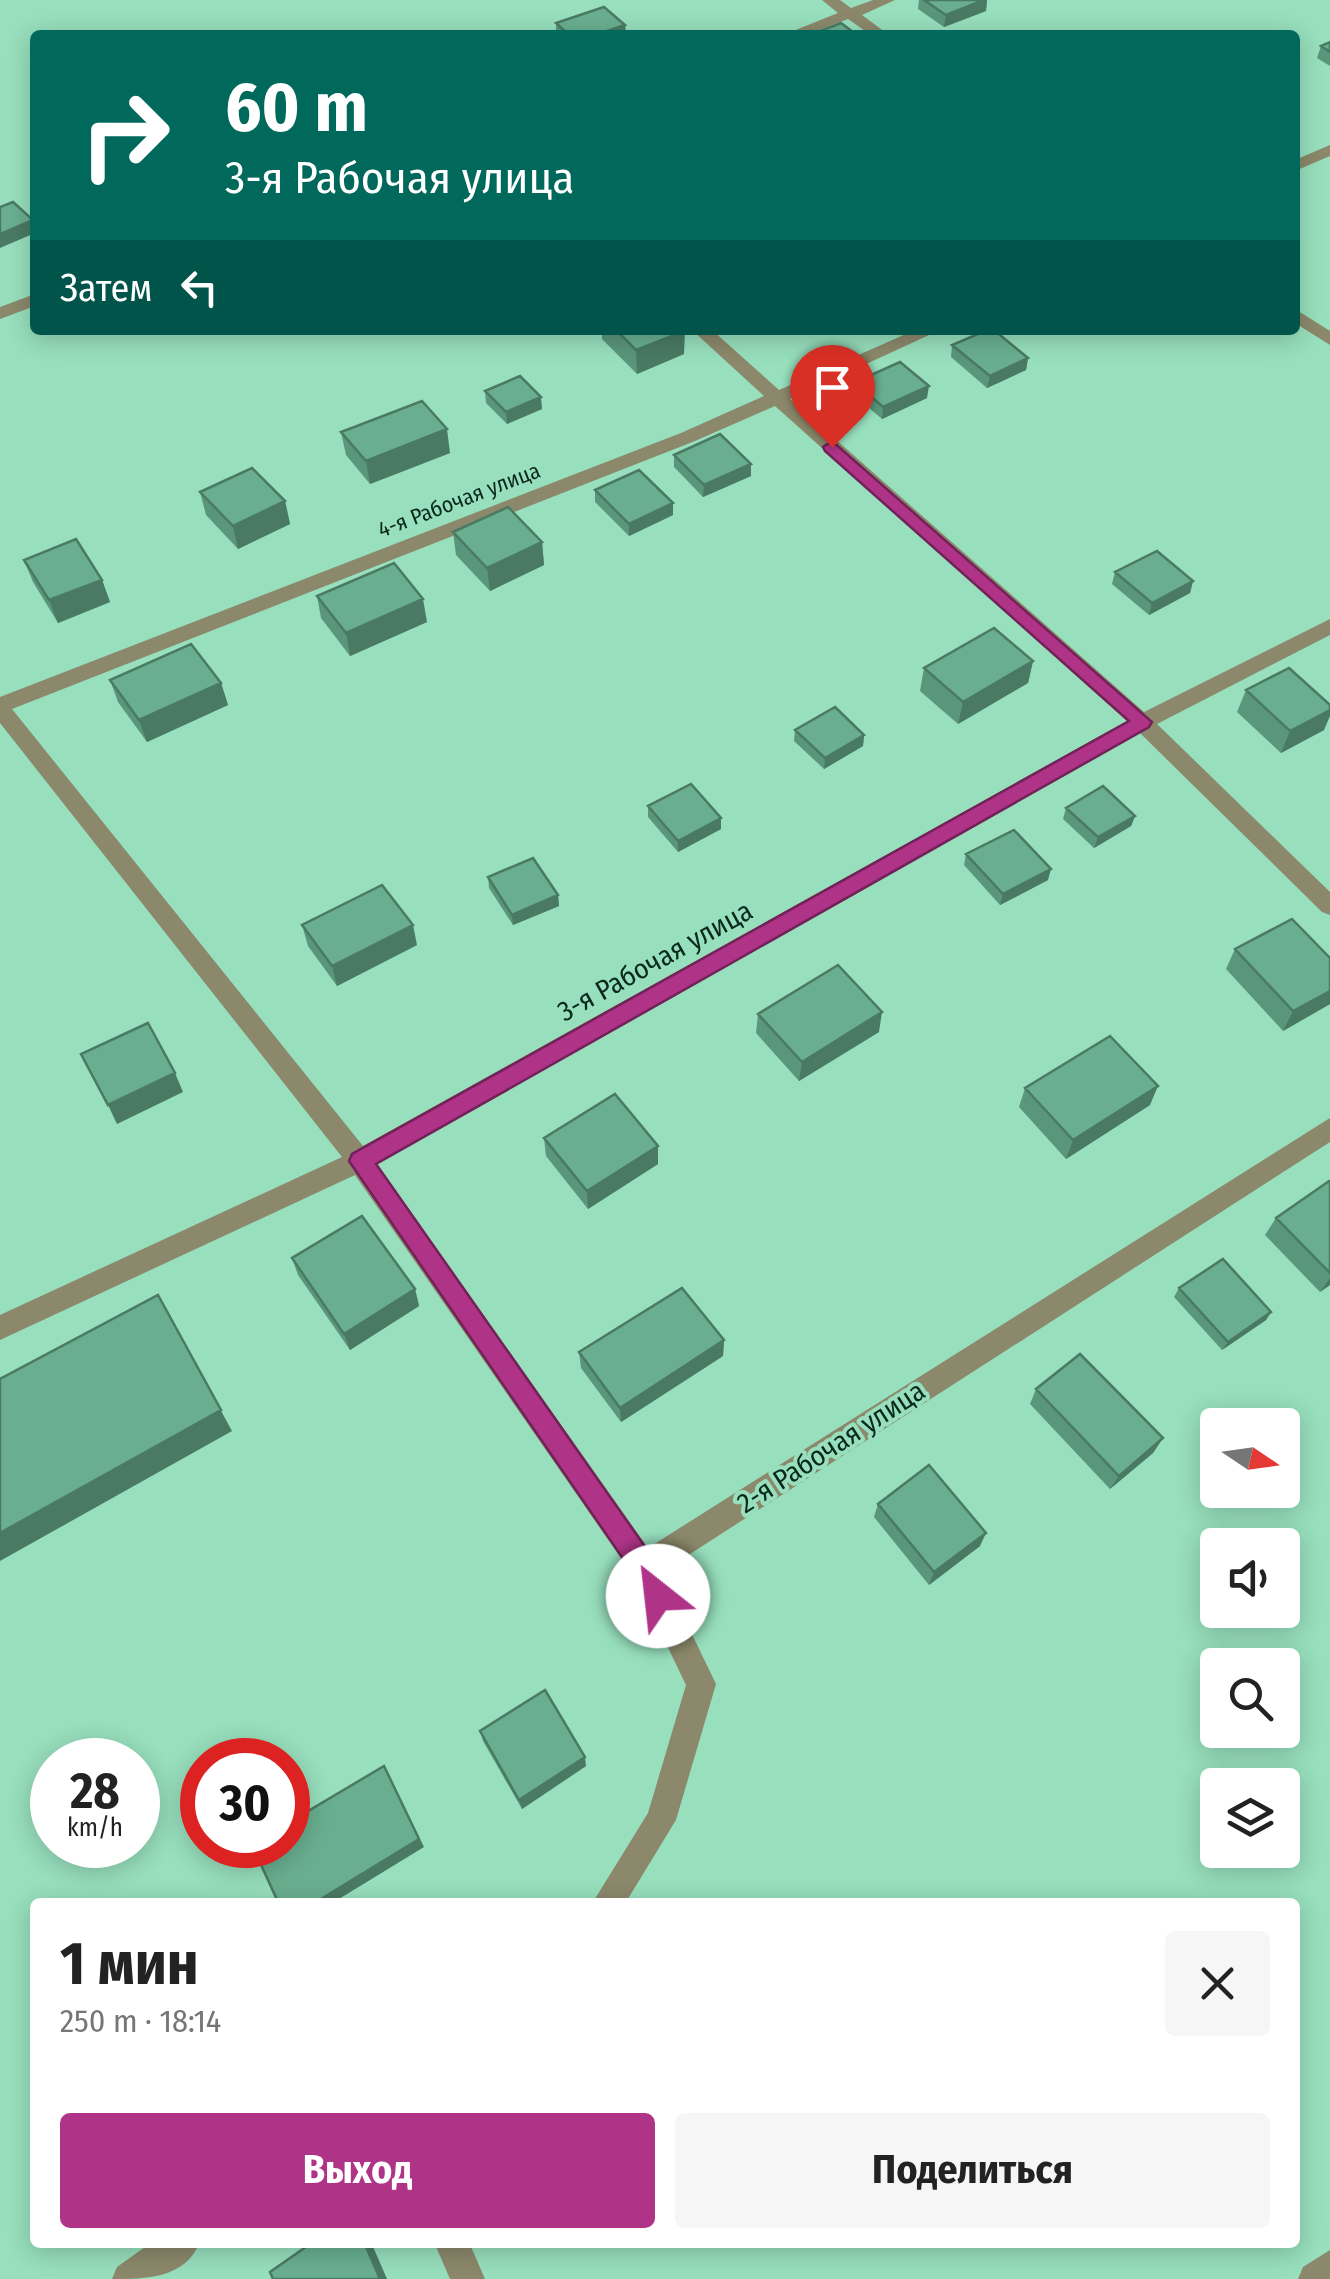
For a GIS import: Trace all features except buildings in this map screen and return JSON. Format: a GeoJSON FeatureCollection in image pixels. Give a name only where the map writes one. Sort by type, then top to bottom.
{"type":"FeatureCollection","features":[{"type":"Feature","properties":{"kind":"street"},"geometry":{"type":"LineString","coordinates":[[830,0],[874,30]]}},
{"type":"Feature","properties":{"kind":"street"},"geometry":{"type":"LineString","coordinates":[[805,30],[887,0]]}},
{"type":"Feature","properties":{"kind":"street"},"geometry":{"type":"LineString","coordinates":[[1300,164],[1330,150]]}},
{"type":"Feature","properties":{"kind":"street"},"geometry":{"type":"LineString","coordinates":[[0,313],[30,302]]}},
{"type":"Feature","properties":{"kind":"street"},"geometry":{"type":"LineString","coordinates":[[1300,318],[1330,339]]}},
{"type":"Feature","properties":{"kind":"street"},"geometry":{"type":"LineString","coordinates":[[706,335],[1142,722],[1330,906]]}},
{"type":"Feature","properties":{"kind":"street","name":"4-я Рабочая улица"},"geometry":{"type":"LineString","coordinates":[[0,706],[688,438],[920,335]]}},
{"type":"Feature","properties":{"kind":"street","name":"3-я Рабочая улица"},"geometry":{"type":"LineString","coordinates":[[0,1328],[360,1161],[1142,722],[1330,626]]}},
{"type":"Feature","properties":{"kind":"street"},"geometry":{"type":"LineString","coordinates":[[0,706],[360,1161],[644,1567],[701,1684],[661,1820],[611,1898]]}},
{"type":"Feature","properties":{"kind":"street","name":"2-я Рабочая улица"},"geometry":{"type":"LineString","coordinates":[[644,1567],[1330,1129]]}},
{"type":"Feature","properties":{"kind":"street"},"geometry":{"type":"LineString","coordinates":[[129,2279],[174,2248]]}},
{"type":"Feature","properties":{"kind":"street"},"geometry":{"type":"LineString","coordinates":[[454,2248],[468,2279]]}},
{"type":"Feature","properties":{"kind":"street"},"geometry":{"type":"LineString","coordinates":[[1316,2279],[1330,2267]]}},
{"type":"Feature","properties":{"kind":"route"},"geometry":{"type":"LineString","coordinates":[[658,1596],[644,1567],[360,1161],[1142,722],[832,447]]}}]}
